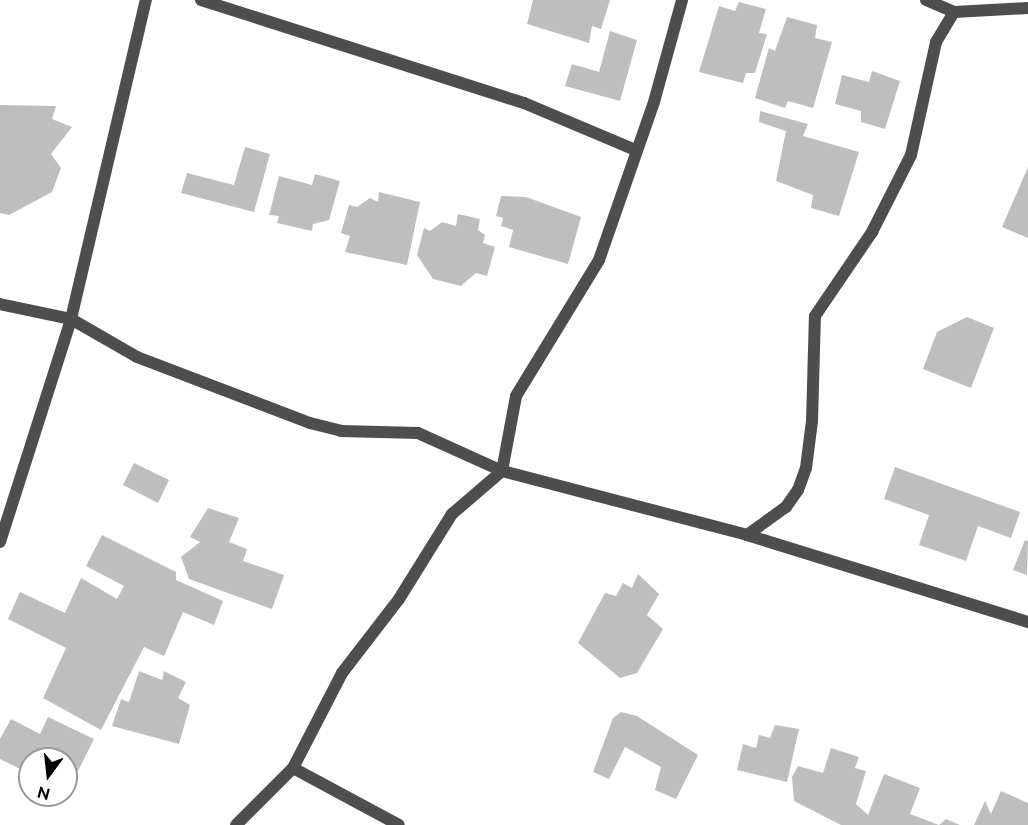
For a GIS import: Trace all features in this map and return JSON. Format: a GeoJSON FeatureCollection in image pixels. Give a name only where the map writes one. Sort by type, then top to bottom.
{"type":"FeatureCollection","features":[{"type":"Feature","properties":{"kind":"street"},"geometry":{"type":"LineString","coordinates":[[0,542],[71,319],[146,0]]}},
{"type":"Feature","properties":{"kind":"street"},"geometry":{"type":"LineString","coordinates":[[201,0],[524,103],[635,150]]}},
{"type":"Feature","properties":{"kind":"street"},"geometry":{"type":"LineString","coordinates":[[236,825],[293,768],[342,673],[399,599],[452,514],[501,471],[516,396],[600,260],[635,150],[654,102],[682,0]]}},
{"type":"Feature","properties":{"kind":"street"},"geometry":{"type":"LineString","coordinates":[[926,0],[954,12],[1028,8]]}},
{"type":"Feature","properties":{"kind":"street"},"geometry":{"type":"LineString","coordinates":[[747,535],[786,507],[798,490],[806,468],[812,422],[815,316],[872,232],[911,155],[936,42],[954,12]]}},
{"type":"Feature","properties":{"kind":"street"},"geometry":{"type":"LineString","coordinates":[[0,304],[71,319],[137,357],[263,408],[341,431],[418,433],[501,471],[747,535],[1028,622]]}},
{"type":"Feature","properties":{"kind":"street"},"geometry":{"type":"LineString","coordinates":[[293,768],[399,825]]}},
{"type":"Feature","properties":{"kind":"building"},"geometry":{"type":"Polygon","coordinates":[[[533,0],[610,0],[601,29],[592,26],[589,43],[527,24],[533,0]]]}},
{"type":"Feature","properties":{"kind":"building"},"geometry":{"type":"Polygon","coordinates":[[[739,2],[766,9],[759,33],[767,34],[755,73],[746,73],[743,83],[699,72],[719,6],[735,11],[739,2]]]}},
{"type":"Feature","properties":{"kind":"building"},"geometry":{"type":"Polygon","coordinates":[[[787,17],[817,25],[815,38],[832,42],[813,108],[788,101],[785,108],[755,98],[769,48],[775,51],[787,17]]]}},
{"type":"Feature","properties":{"kind":"building"},"geometry":{"type":"Polygon","coordinates":[[[610,31],[637,40],[620,101],[565,86],[572,64],[599,72],[610,31]]]}},
{"type":"Feature","properties":{"kind":"building"},"geometry":{"type":"Polygon","coordinates":[[[872,71],[900,81],[885,129],[861,122],[861,111],[835,104],[842,75],[869,82],[872,71]]]}},
{"type":"Feature","properties":{"kind":"building"},"geometry":{"type":"Polygon","coordinates":[[[0,105],[56,106],[52,119],[72,127],[51,154],[61,168],[52,192],[9,215],[0,213],[0,105]]]}},
{"type":"Feature","properties":{"kind":"building"},"geometry":{"type":"Polygon","coordinates":[[[760,111],[808,124],[803,136],[859,152],[839,216],[811,208],[813,195],[776,181],[786,131],[759,122],[760,111]]]}},
{"type":"Feature","properties":{"kind":"building"},"geometry":{"type":"Polygon","coordinates":[[[245,147],[270,154],[254,212],[181,193],[187,173],[234,185],[245,147]]]}},
{"type":"Feature","properties":{"kind":"building"},"geometry":{"type":"Polygon","coordinates":[[[1028,167],[1028,238],[1002,227],[1028,167]]]}},
{"type":"Feature","properties":{"kind":"building"},"geometry":{"type":"Polygon","coordinates":[[[315,174],[340,181],[329,220],[313,224],[312,231],[277,223],[279,216],[269,215],[279,176],[312,185],[315,174]]]}},
{"type":"Feature","properties":{"kind":"building"},"geometry":{"type":"Polygon","coordinates":[[[379,192],[420,202],[407,265],[345,252],[350,236],[341,233],[349,205],[357,207],[370,198],[378,202],[379,192]]]}},
{"type":"Feature","properties":{"kind":"building"},"geometry":{"type":"Polygon","coordinates":[[[501,196],[526,197],[581,217],[568,264],[509,247],[513,230],[501,226],[503,218],[496,216],[501,196]]]}},
{"type":"Feature","properties":{"kind":"building"},"geometry":{"type":"Polygon","coordinates":[[[458,214],[480,219],[478,230],[485,235],[483,243],[495,247],[487,276],[476,273],[461,286],[433,279],[417,255],[424,228],[430,231],[442,222],[456,226],[458,214]]]}},
{"type":"Feature","properties":{"kind":"building"},"geometry":{"type":"Polygon","coordinates":[[[967,317],[994,328],[971,388],[923,369],[937,332],[967,317]]]}},
{"type":"Feature","properties":{"kind":"building"},"geometry":{"type":"Polygon","coordinates":[[[134,463],[169,480],[158,503],[123,485],[134,463]]]}},
{"type":"Feature","properties":{"kind":"building"},"geometry":{"type":"Polygon","coordinates":[[[895,467],[1020,512],[1011,538],[978,526],[966,561],[919,545],[929,515],[884,499],[895,467]]]}},
{"type":"Feature","properties":{"kind":"building"},"geometry":{"type":"Polygon","coordinates":[[[208,508],[239,518],[229,542],[247,549],[243,561],[284,575],[272,609],[189,579],[181,557],[200,542],[190,537],[208,508]]]}},
{"type":"Feature","properties":{"kind":"building"},"geometry":{"type":"Polygon","coordinates":[[[102,535],[176,572],[176,580],[223,601],[214,625],[183,612],[164,656],[144,647],[101,730],[43,698],[66,648],[8,619],[20,592],[65,613],[81,578],[117,599],[124,586],[86,566],[102,535]]]}},
{"type":"Feature","properties":{"kind":"building"},"geometry":{"type":"Polygon","coordinates":[[[1025,540],[1028,541],[1027,575],[1013,570],[1025,540]]]}},
{"type":"Feature","properties":{"kind":"building"},"geometry":{"type":"Polygon","coordinates":[[[638,574],[659,594],[647,615],[663,629],[637,673],[620,678],[578,643],[605,593],[616,596],[623,583],[632,588],[638,574]]]}},
{"type":"Feature","properties":{"kind":"building"},"geometry":{"type":"Polygon","coordinates":[[[139,671],[162,680],[164,671],[186,682],[178,698],[190,705],[179,744],[112,726],[121,699],[129,702],[139,671]]]}},
{"type":"Feature","properties":{"kind":"building"},"geometry":{"type":"Polygon","coordinates":[[[621,712],[637,716],[698,755],[676,799],[655,790],[661,767],[625,747],[609,779],[593,772],[613,718],[621,712]]]}},
{"type":"Feature","properties":{"kind":"building"},"geometry":{"type":"Polygon","coordinates":[[[48,717],[94,739],[78,771],[78,747],[18,747],[18,768],[0,759],[0,739],[11,719],[40,734],[48,717]]]}},
{"type":"Feature","properties":{"kind":"building"},"geometry":{"type":"Polygon","coordinates":[[[775,725],[799,729],[787,782],[737,770],[743,744],[756,748],[759,735],[770,738],[775,725]]]}},
{"type":"Feature","properties":{"kind":"building"},"geometry":{"type":"Polygon","coordinates":[[[831,748],[859,757],[855,768],[866,771],[856,804],[868,815],[884,774],[920,788],[910,814],[939,825],[841,825],[794,801],[792,777],[798,766],[823,773],[831,748]]]}},
{"type":"Feature","properties":{"kind":"building"},"geometry":{"type":"Polygon","coordinates":[[[1001,791],[1028,803],[1028,825],[974,825],[985,801],[991,814],[1001,791]]]}},
{"type":"Feature","properties":{"kind":"building"},"geometry":{"type":"Polygon","coordinates":[[[946,819],[960,825],[939,825],[946,819]]]}}]}
